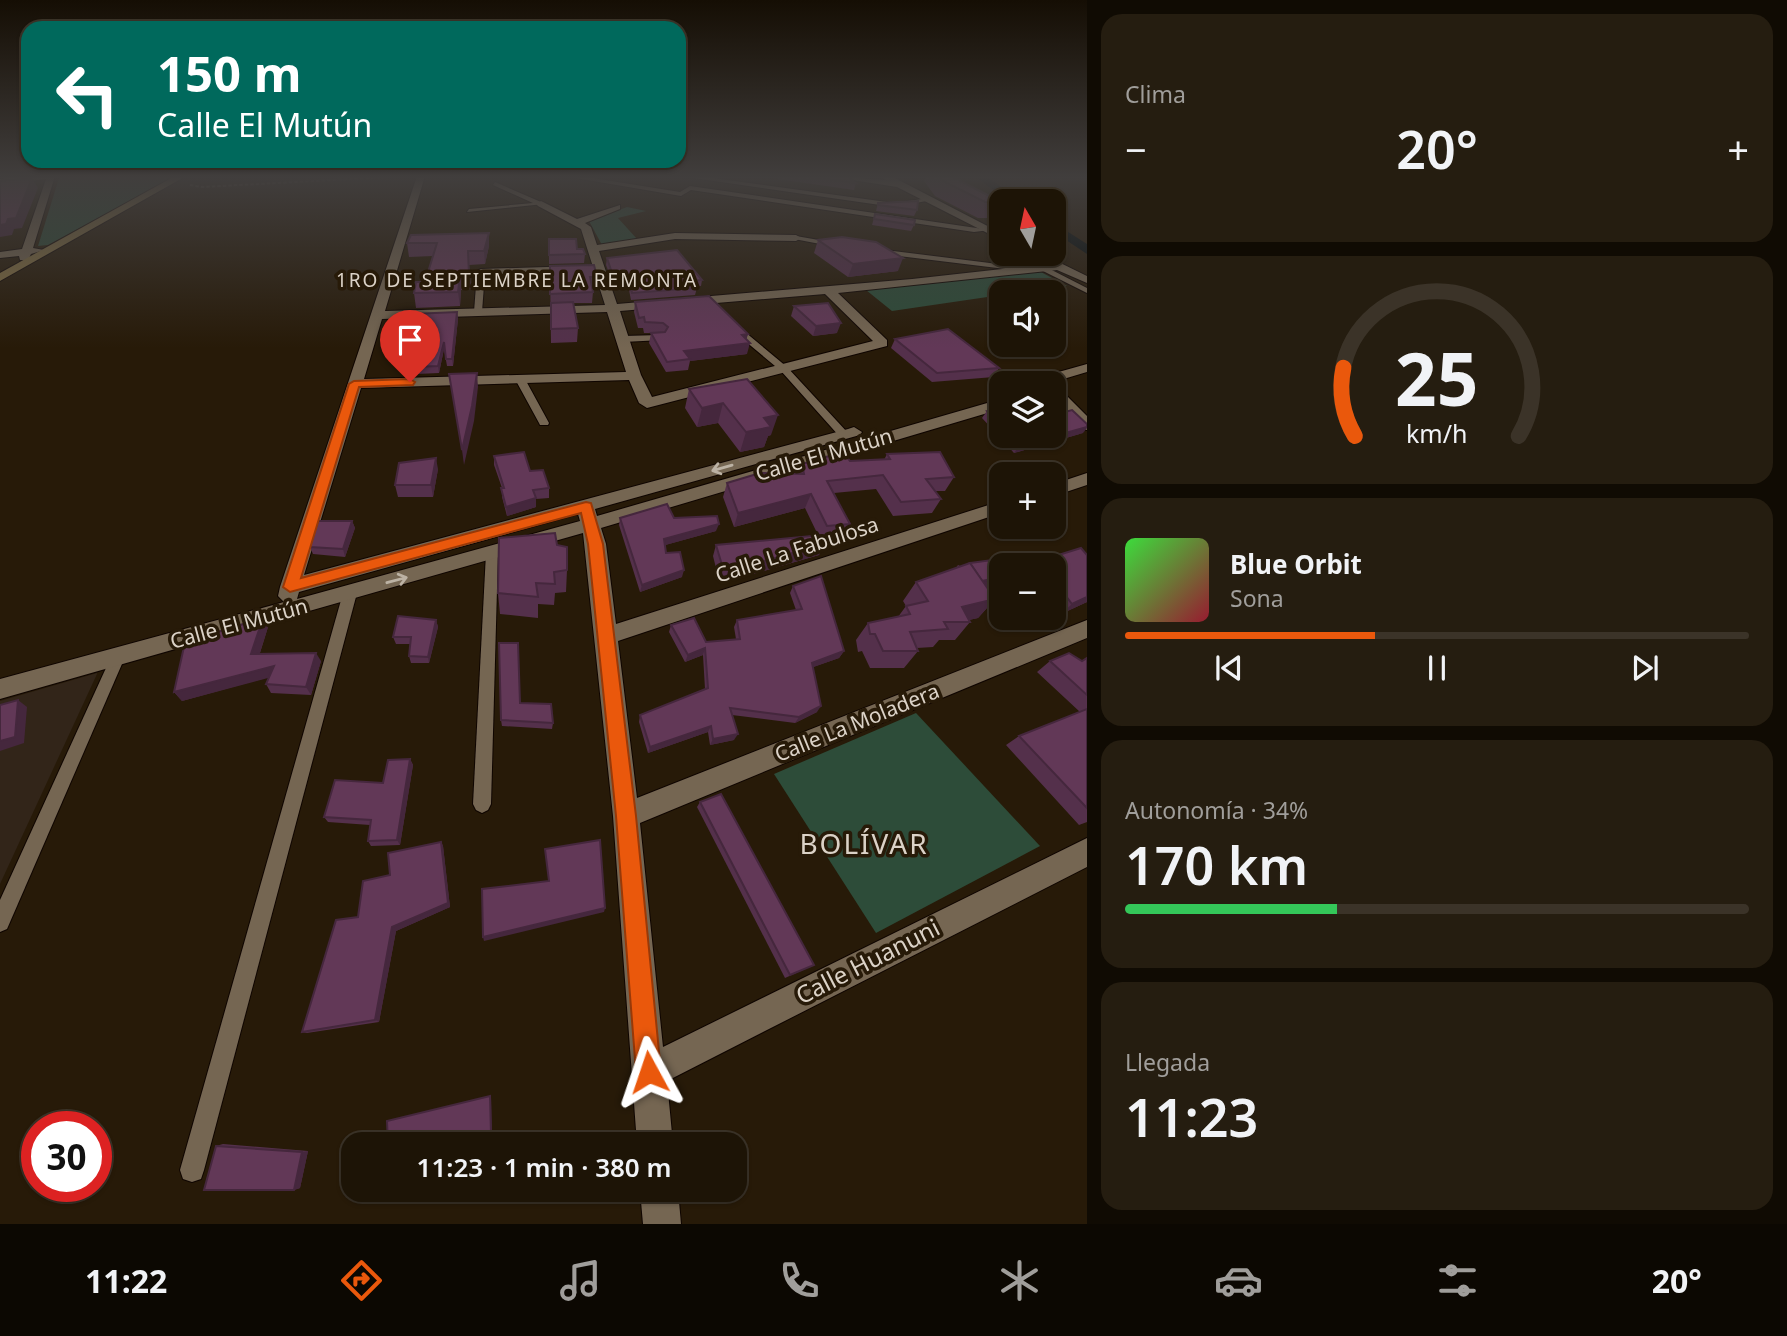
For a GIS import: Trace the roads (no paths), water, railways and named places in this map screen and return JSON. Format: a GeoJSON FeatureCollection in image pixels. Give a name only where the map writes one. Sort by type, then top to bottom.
{"type":"FeatureCollection","features":[{"type":"Feature","properties":{"kind":"main road"},"geometry":{"type":"LineString","coordinates":[[0,278],[29,256],[55,248],[81,233]]}},
{"type":"Feature","properties":{"kind":"street"},"geometry":{"type":"LineString","coordinates":[[29,256],[35,233]]}},
{"type":"Feature","properties":{"kind":"street"},"geometry":{"type":"LineString","coordinates":[[284,611],[376,315],[408,233]]}},
{"type":"Feature","properties":{"kind":"street"},"geometry":{"type":"LineString","coordinates":[[588,233],[634,376],[647,403],[882,343],[828,290]]}},
{"type":"Feature","properties":{"kind":"street"},"geometry":{"type":"LineString","coordinates":[[594,249],[675,236],[796,238]]}},
{"type":"Feature","properties":{"kind":"street"},"geometry":{"type":"LineString","coordinates":[[0,255],[29,256]]}},
{"type":"Feature","properties":{"kind":"street"},"geometry":{"type":"LineString","coordinates":[[0,261],[29,256]]}},
{"type":"Feature","properties":{"kind":"street"},"geometry":{"type":"LineString","coordinates":[[376,315],[613,308],[828,290],[1059,266],[1087,280]]}},
{"type":"Feature","properties":{"kind":"street"},"geometry":{"type":"LineString","coordinates":[[481,272],[601,268]]}},
{"type":"Feature","properties":{"kind":"street"},"geometry":{"type":"LineString","coordinates":[[1066,374],[1087,368]]}},
{"type":"Feature","properties":{"kind":"street"},"geometry":{"type":"LineString","coordinates":[[354,384],[634,376]]}},
{"type":"Feature","properties":{"kind":"street"},"geometry":{"type":"LineString","coordinates":[[1066,387],[1087,381]]}},
{"type":"Feature","properties":{"kind":"street","name":"Calle El Mutún"},"geometry":{"type":"LineString","coordinates":[[0,689],[492,553],[588,515],[844,435],[989,395]]}},
{"type":"Feature","properties":{"kind":"street"},"geometry":{"type":"LineString","coordinates":[[1066,403],[1087,425]]}},
{"type":"Feature","properties":{"kind":"street","name":"Calle El Mutún"},"geometry":{"type":"LineString","coordinates":[[290,587],[588,515],[989,407]]}},
{"type":"Feature","properties":{"kind":"street"},"geometry":{"type":"LineString","coordinates":[[1066,486],[1087,480]]}},
{"type":"Feature","properties":{"kind":"street","name":"Calle La Fabulosa"},"geometry":{"type":"LineString","coordinates":[[606,636],[989,512]]}},
{"type":"Feature","properties":{"kind":"street"},"geometry":{"type":"LineString","coordinates":[[588,515],[596,544],[626,816],[654,1132]]}},
{"type":"Feature","properties":{"kind":"street","name":"Calle La Moladera"},"geometry":{"type":"LineString","coordinates":[[626,816],[1087,629]]}},
{"type":"Feature","properties":{"kind":"street","name":"Calle Huanuni"},"geometry":{"type":"LineString","coordinates":[[649,1072],[1087,852]]}},
{"type":"Feature","properties":{"kind":"street"},"geometry":{"type":"LineString","coordinates":[[660,1202],[662,1224]]}},
{"type":"Feature","properties":{"kind":"lane"},"geometry":{"type":"LineString","coordinates":[[796,238],[848,247]]}},
{"type":"Feature","properties":{"kind":"lane"},"geometry":{"type":"LineString","coordinates":[[873,251],[1037,269],[1087,291]]}},
{"type":"Feature","properties":{"kind":"lane"},"geometry":{"type":"LineString","coordinates":[[478,312],[481,272]]}},
{"type":"Feature","properties":{"kind":"lane"},"geometry":{"type":"LineString","coordinates":[[736,329],[784,369],[844,435]]}},
{"type":"Feature","properties":{"kind":"lane"},"geometry":{"type":"LineString","coordinates":[[623,339],[660,338]]}},
{"type":"Feature","properties":{"kind":"lane"},"geometry":{"type":"LineString","coordinates":[[520,379],[544,423]]}},
{"type":"Feature","properties":{"kind":"lane"},"geometry":{"type":"LineString","coordinates":[[482,804],[492,553]]}},
{"type":"Feature","properties":{"kind":"lane"},"geometry":{"type":"LineString","coordinates":[[192,1170],[350,593]]}},
{"type":"Feature","properties":{"kind":"lane"},"geometry":{"type":"LineString","coordinates":[[0,922],[118,657]]}},
{"type":"Feature","properties":{"kind":"waterway"},"geometry":{"type":"LineString","coordinates":[[1066,235],[1087,250]]}},
{"type":"Feature","properties":{"kind":"district","name":"1RO DE SEPTIEMBRE LA REMONTA"},"geometry":{"type":"Point","coordinates":[517,280]}},
{"type":"Feature","properties":{"kind":"district","name":"BOLÍVAR"},"geometry":{"type":"Point","coordinates":[864,844]}}]}
